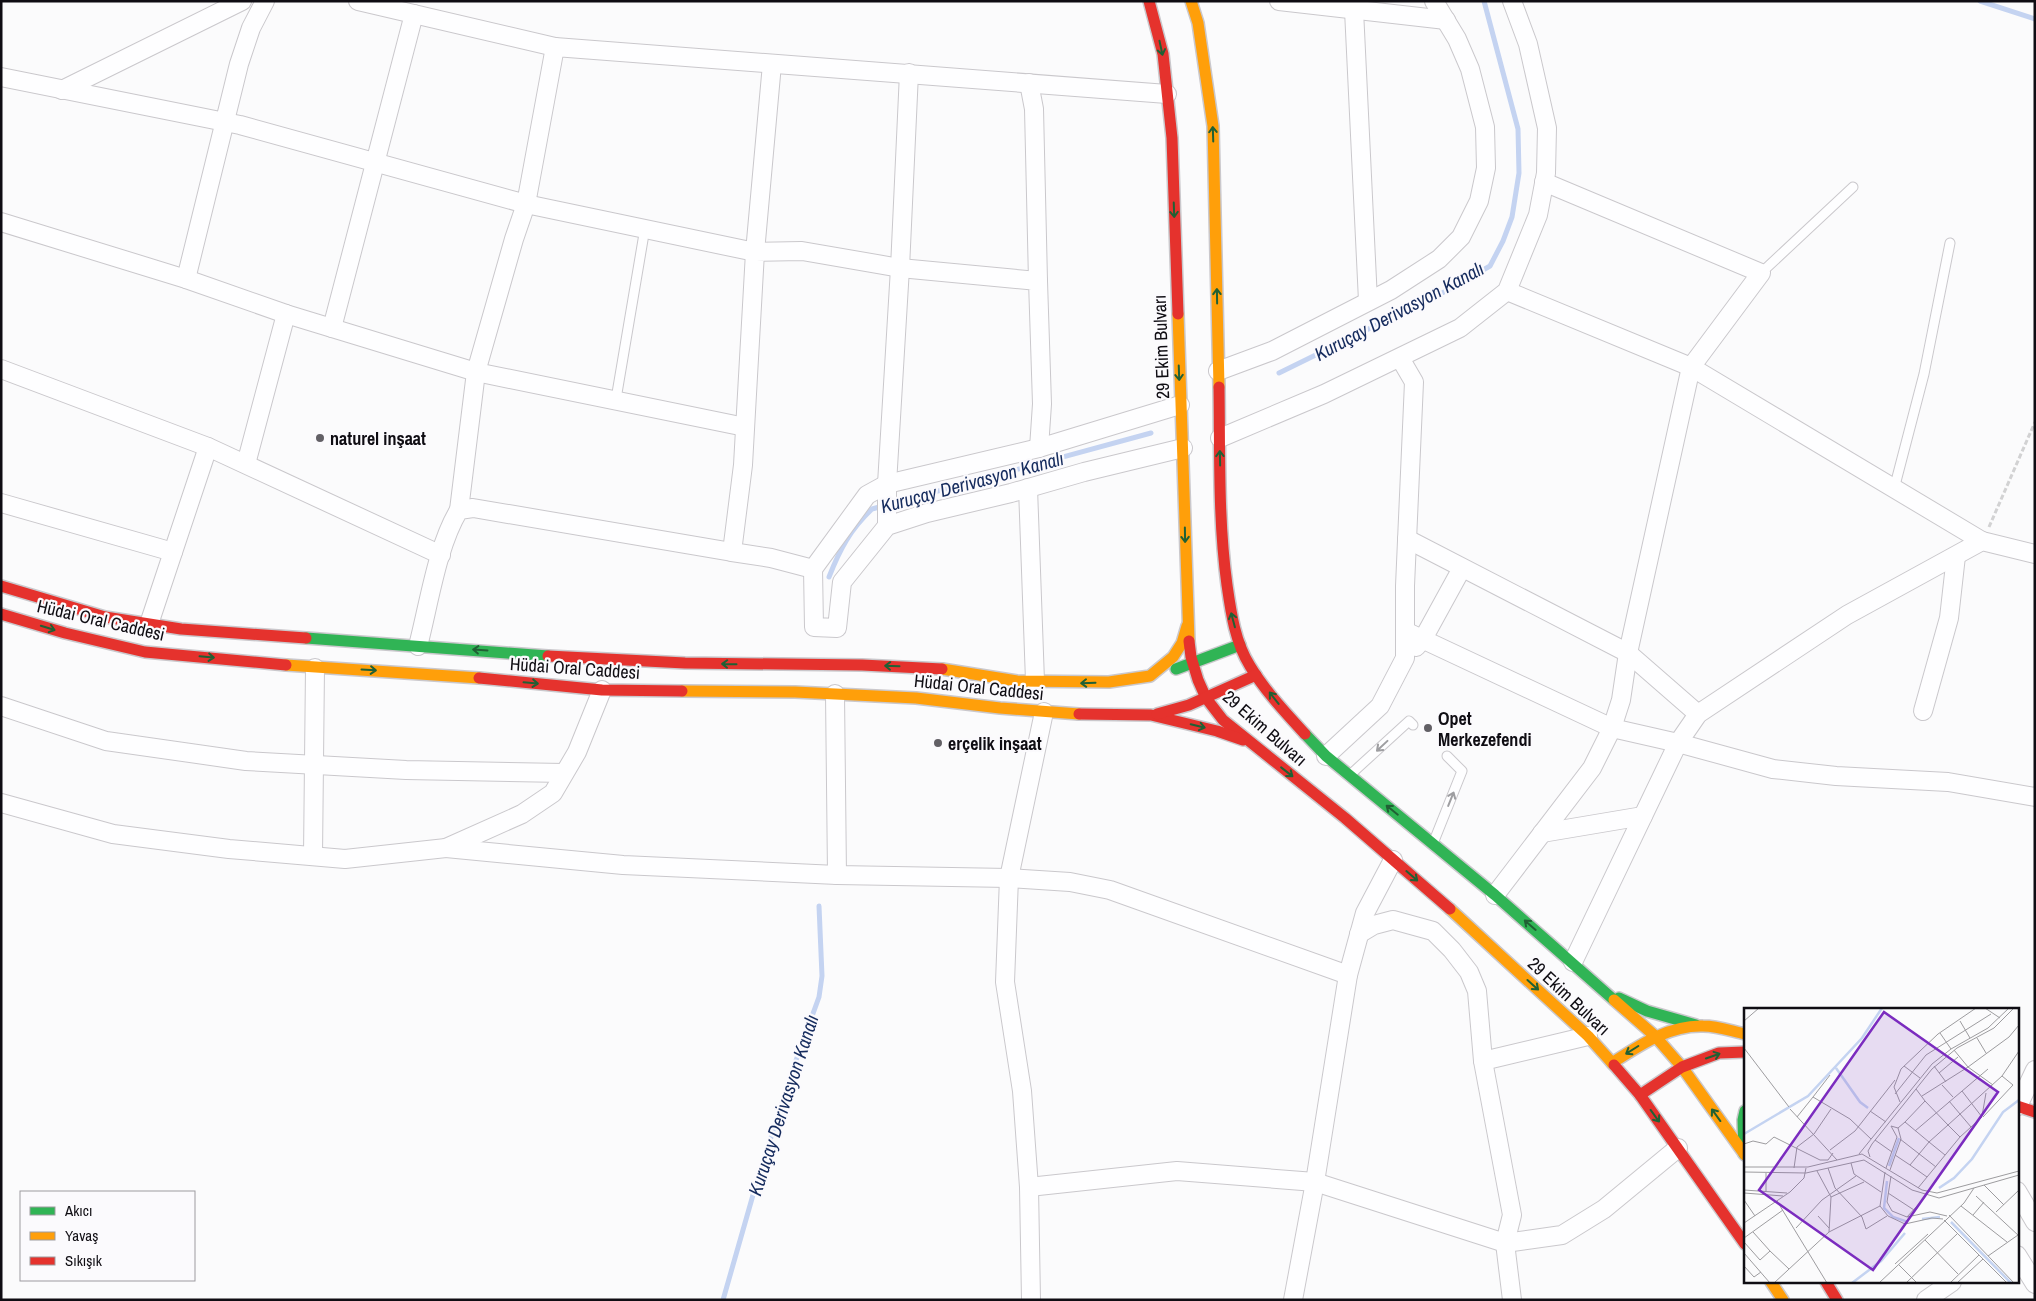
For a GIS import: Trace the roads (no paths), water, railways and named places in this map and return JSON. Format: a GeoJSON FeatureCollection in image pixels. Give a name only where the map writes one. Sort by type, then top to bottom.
{"type":"FeatureCollection","features":[{"type":"Feature","properties":{"kind":"street"},"geometry":{"type":"LineString","coordinates":[[62,90],[242,1]]}},
{"type":"Feature","properties":{"kind":"street"},"geometry":{"type":"LineString","coordinates":[[186,278],[239,64],[251,28],[265,1]]}},
{"type":"Feature","properties":{"kind":"street"},"geometry":{"type":"LineString","coordinates":[[358,1],[555,47],[1167,94]]}},
{"type":"Feature","properties":{"kind":"street","name":"29 Ekim Bulvarı"},"geometry":{"type":"LineString","coordinates":[[1149,1],[1163,54],[1172,138],[1187,626],[1193,664],[1206,698],[1222,720],[1345,818],[1588,1036],[1640,1095],[1744,1243]]}},
{"type":"Feature","properties":{"kind":"street","name":"29 Ekim Bulvarı"},"geometry":{"type":"LineString","coordinates":[[1191,1],[1198,23],[1213,126],[1222,546],[1231,613],[1240,644],[1256,675],[1284,711],[1326,756],[1495,895],[1655,1036],[1682,1067],[1744,1153]]}},
{"type":"Feature","properties":{"kind":"street"},"geometry":{"type":"LineString","coordinates":[[1279,1],[1446,20]]}},
{"type":"Feature","properties":{"kind":"street"},"geometry":{"type":"LineString","coordinates":[[1218,371],[1272,351],[1391,290],[1439,259],[1461,238],[1479,201],[1486,168],[1485,127],[1470,69],[1457,39],[1434,1]]}},
{"type":"Feature","properties":{"kind":"street"},"geometry":{"type":"LineString","coordinates":[[1220,438],[1324,394],[1460,328],[1507,291],[1538,215],[1544,182],[1547,128],[1528,44],[1512,1]]}},
{"type":"Feature","properties":{"kind":"street"},"geometry":{"type":"LineString","coordinates":[[1354,10],[1368,302]]}},
{"type":"Feature","properties":{"kind":"street"},"geometry":{"type":"LineString","coordinates":[[332,328],[414,14]]}},
{"type":"Feature","properties":{"kind":"street"},"geometry":{"type":"LineString","coordinates":[[418,646],[441,555],[452,522],[459,510],[476,372],[514,239],[526,204],[555,47]]}},
{"type":"Feature","properties":{"kind":"street"},"geometry":{"type":"LineString","coordinates":[[732,552],[740,496],[755,252],[772,64]]}},
{"type":"Feature","properties":{"kind":"street"},"geometry":{"type":"LineString","coordinates":[[909,73],[887,489],[887,522],[842,582],[837,628],[814,628],[812,569],[867,495],[887,489],[1039,448],[1180,405]]}},
{"type":"Feature","properties":{"kind":"street"},"geometry":{"type":"LineString","coordinates":[[1,77],[225,122],[526,204],[755,252],[802,251],[900,268],[1038,281]]}},
{"type":"Feature","properties":{"kind":"street"},"geometry":{"type":"LineString","coordinates":[[1030,83],[1034,109],[1042,404],[1039,448]]}},
{"type":"Feature","properties":{"kind":"street"},"geometry":{"type":"LineString","coordinates":[[1495,895],[1592,768],[1612,728],[1620,700],[1628,653],[1691,367],[1761,273],[1544,182]]}},
{"type":"Feature","properties":{"kind":"street"},"geometry":{"type":"LineString","coordinates":[[1,222],[186,278],[286,314],[476,372],[616,399],[745,427]]}},
{"type":"Feature","properties":{"kind":"street"},"geometry":{"type":"LineString","coordinates":[[1507,291],[1691,367],[1982,541],[2035,554]]}},
{"type":"Feature","properties":{"kind":"street"},"geometry":{"type":"LineString","coordinates":[[246,464],[286,314]]}},
{"type":"Feature","properties":{"kind":"street"},"geometry":{"type":"LineString","coordinates":[[1400,358],[1414,382],[1407,539],[1405,658]]}},
{"type":"Feature","properties":{"kind":"street"},"geometry":{"type":"LineString","coordinates":[[1,369],[208,447],[441,555]]}},
{"type":"Feature","properties":{"kind":"street"},"geometry":{"type":"LineString","coordinates":[[149,624],[208,447]]}},
{"type":"Feature","properties":{"kind":"street"},"geometry":{"type":"LineString","coordinates":[[887,522],[1183,448]]}},
{"type":"Feature","properties":{"kind":"street"},"geometry":{"type":"LineString","coordinates":[[1028,488],[1035,682]]}},
{"type":"Feature","properties":{"kind":"street"},"geometry":{"type":"LineString","coordinates":[[1,503],[173,552]]}},
{"type":"Feature","properties":{"kind":"street"},"geometry":{"type":"LineString","coordinates":[[459,510],[473,508],[771,558],[812,569]]}},
{"type":"Feature","properties":{"kind":"street"},"geometry":{"type":"LineString","coordinates":[[1407,539],[1628,653],[1698,714]]}},
{"type":"Feature","properties":{"kind":"street"},"geometry":{"type":"LineString","coordinates":[[1573,962],[1678,742],[1698,714],[1847,615],[1982,541]]}},
{"type":"Feature","properties":{"kind":"street"},"geometry":{"type":"LineString","coordinates":[[1923,711],[1949,618],[1956,556]]}},
{"type":"Feature","properties":{"kind":"street"},"geometry":{"type":"LineString","coordinates":[[1326,756],[1380,706],[1405,658],[1423,639],[1462,568]]}},
{"type":"Feature","properties":{"kind":"street","name":"Hüdai Oral Caddesi"},"geometry":{"type":"LineString","coordinates":[[1,586],[105,616],[181,629],[583,659],[685,664],[862,665],[934,668],[1035,682],[1080,684],[1137,679],[1193,664],[1240,644]]}},
{"type":"Feature","properties":{"kind":"street","name":"Hüdai Oral Caddesi"},"geometry":{"type":"LineString","coordinates":[[1,614],[65,633],[145,652],[315,668],[435,674],[602,690],[835,694],[916,698],[1044,712],[1093,715],[1150,715]]}},
{"type":"Feature","properties":{"kind":"street"},"geometry":{"type":"LineString","coordinates":[[1150,676],[1173,657],[1182,643],[1187,626]]}},
{"type":"Feature","properties":{"kind":"street"},"geometry":{"type":"LineString","coordinates":[[1404,631],[1612,728],[1678,742],[1773,769],[1836,776],[1948,782],[2035,797]]}},
{"type":"Feature","properties":{"kind":"street"},"geometry":{"type":"LineString","coordinates":[[313,856],[315,668]]}},
{"type":"Feature","properties":{"kind":"street"},"geometry":{"type":"LineString","coordinates":[[1150,715],[1180,709],[1256,675]]}},
{"type":"Feature","properties":{"kind":"street"},"geometry":{"type":"LineString","coordinates":[[446,848],[522,814],[554,793],[577,752],[602,690]]}},
{"type":"Feature","properties":{"kind":"street"},"geometry":{"type":"LineString","coordinates":[[835,694],[837,875]]}},
{"type":"Feature","properties":{"kind":"street"},"geometry":{"type":"LineString","coordinates":[[1,706],[106,741],[246,761],[406,770],[564,773]]}},
{"type":"Feature","properties":{"kind":"street"},"geometry":{"type":"LineString","coordinates":[[1032,1300],[1022,1091],[1005,982],[1010,878],[1044,712]]}},
{"type":"Feature","properties":{"kind":"street"},"geometry":{"type":"LineString","coordinates":[[1150,715],[1217,731],[1249,742]]}},
{"type":"Feature","properties":{"kind":"street"},"geometry":{"type":"LineString","coordinates":[[1,803],[114,834],[229,849],[344,859],[446,848],[622,865],[837,875],[1010,878],[1070,882],[1110,890],[1348,975]]}},
{"type":"Feature","properties":{"kind":"street"},"geometry":{"type":"LineString","coordinates":[[1542,833],[1643,816]]}},
{"type":"Feature","properties":{"kind":"street"},"geometry":{"type":"LineString","coordinates":[[1293,1300],[1315,1182],[1348,975],[1366,913],[1393,860]]}},
{"type":"Feature","properties":{"kind":"street"},"geometry":{"type":"LineString","coordinates":[[1360,934],[1374,925],[1393,920],[1433,931],[1452,950],[1469,972],[1477,991],[1483,1061],[1512,1214],[1505,1243],[1512,1300]]}},
{"type":"Feature","properties":{"kind":"street"},"geometry":{"type":"LineString","coordinates":[[1607,992],[1647,1011],[1700,1026],[1744,1034]]}},
{"type":"Feature","properties":{"kind":"street"},"geometry":{"type":"LineString","coordinates":[[1612,1063],[1655,1036],[1677,1029],[1700,1026]]}},
{"type":"Feature","properties":{"kind":"street"},"geometry":{"type":"LineString","coordinates":[[1483,1061],[1588,1036]]}},
{"type":"Feature","properties":{"kind":"street"},"geometry":{"type":"LineString","coordinates":[[1640,1095],[1682,1067],[1719,1053],[1744,1052]]}},
{"type":"Feature","properties":{"kind":"street"},"geometry":{"type":"LineString","coordinates":[[2035,1070],[2018,1106],[2035,1112]]}},
{"type":"Feature","properties":{"kind":"street"},"geometry":{"type":"LineString","coordinates":[[1744,1116],[1744,1137]]}},
{"type":"Feature","properties":{"kind":"street"},"geometry":{"type":"LineString","coordinates":[[1028,1187],[1178,1172],[1315,1182],[1505,1243],[1562,1235],[1604,1209],[1678,1148]]}},
{"type":"Feature","properties":{"kind":"street"},"geometry":{"type":"LineString","coordinates":[[2018,1193],[2035,1222]]}},
{"type":"Feature","properties":{"kind":"street"},"geometry":{"type":"LineString","coordinates":[[2018,1257],[2035,1284]]}},
{"type":"Feature","properties":{"kind":"street"},"geometry":{"type":"LineString","coordinates":[[1772,1284],[1783,1300]]}},
{"type":"Feature","properties":{"kind":"street"},"geometry":{"type":"LineString","coordinates":[[1827,1284],[1837,1300]]}},
{"type":"Feature","properties":{"kind":"street"},"geometry":{"type":"LineString","coordinates":[[1926,1300],[1949,1284]]}},
{"type":"Feature","properties":{"kind":"lane"},"geometry":{"type":"LineString","coordinates":[[1761,273],[1853,187]]}},
{"type":"Feature","properties":{"kind":"lane"},"geometry":{"type":"LineString","coordinates":[[616,399],[645,228]]}},
{"type":"Feature","properties":{"kind":"lane"},"geometry":{"type":"LineString","coordinates":[[1894,489],[1924,374],[1950,244]]}},
{"type":"Feature","properties":{"kind":"lane"},"geometry":{"type":"LineString","coordinates":[[1350,775],[1409,721],[1413,725]]}},
{"type":"Feature","properties":{"kind":"lane"},"geometry":{"type":"LineString","coordinates":[[1433,844],[1462,771],[1447,756]]}},
{"type":"Feature","properties":{"kind":"waterway","name":"Kuruçay Derivasyon Kanalı"},"geometry":{"type":"LineString","coordinates":[[1279,373],[1452,288],[1490,266],[1503,241],[1512,217],[1519,173],[1518,129],[1484,1]]}},
{"type":"Feature","properties":{"kind":"waterway"},"geometry":{"type":"LineString","coordinates":[[1980,1],[2035,19]]}},
{"type":"Feature","properties":{"kind":"waterway","name":"Kuruçay Derivasyon Kanalı"},"geometry":{"type":"LineString","coordinates":[[829,577],[846,540],[872,509],[1151,433]]}},
{"type":"Feature","properties":{"kind":"waterway","name":"Kuruçay Derivasyon Kanalı"},"geometry":{"type":"LineString","coordinates":[[723,1300],[757,1181],[794,1066],[819,997],[822,976],[819,906]]}},
{"type":"Feature","properties":{"kind":"place","name":"naturel inşaat"},"geometry":{"type":"Point","coordinates":[320,438]}},
{"type":"Feature","properties":{"kind":"place","name":"Opet Merkezefendi"},"geometry":{"type":"Point","coordinates":[1428,728]}},
{"type":"Feature","properties":{"kind":"place","name":"erçelik inşaat"},"geometry":{"type":"Point","coordinates":[938,743]}}]}
